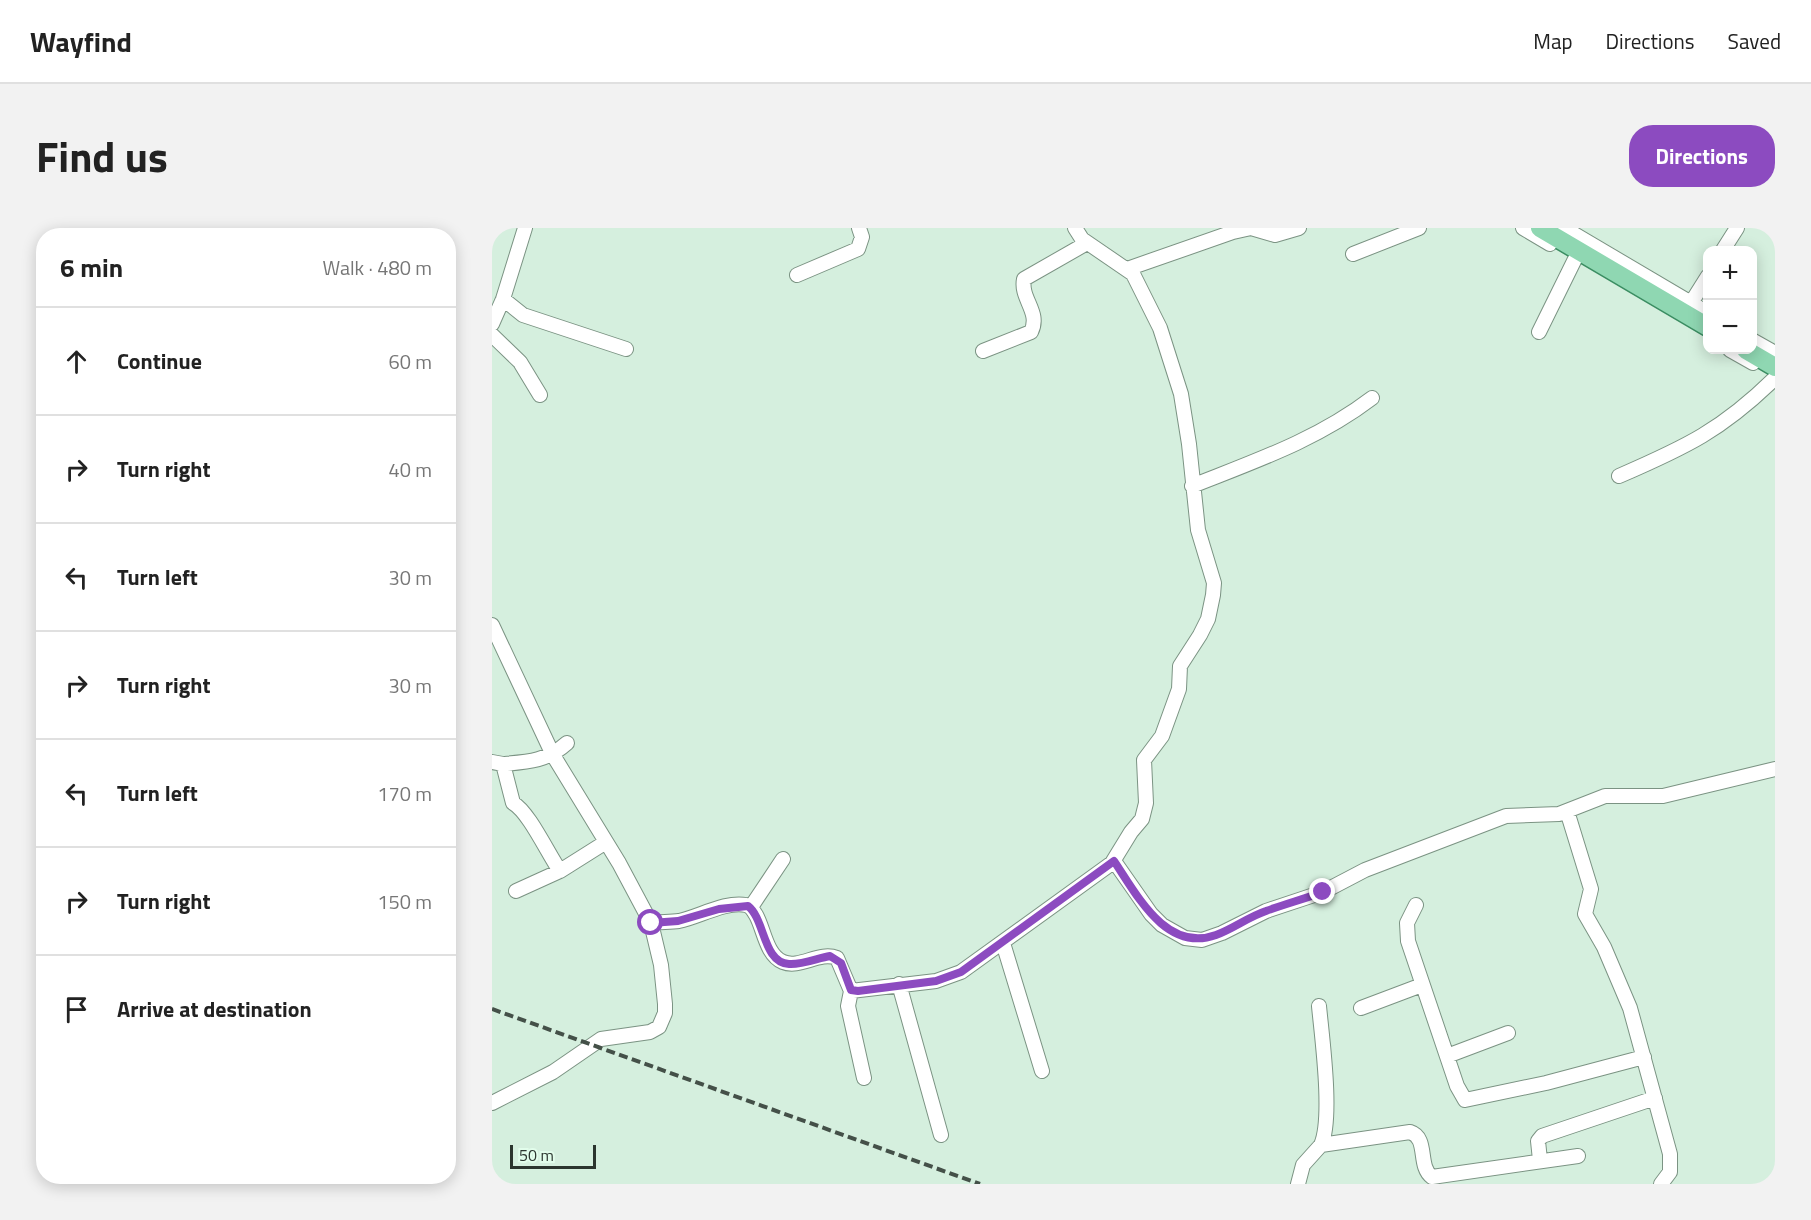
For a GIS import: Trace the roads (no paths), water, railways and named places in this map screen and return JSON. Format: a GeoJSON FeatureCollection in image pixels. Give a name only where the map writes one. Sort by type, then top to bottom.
{"type":"FeatureCollection","features":[{"type":"Feature","properties":{"kind":"main road"},"geometry":{"type":"LineString","coordinates":[[1540,228],[1703,325]]}},
{"type":"Feature","properties":{"kind":"main road"},"geometry":{"type":"LineString","coordinates":[[1753,354],[1775,367]]}},
{"type":"Feature","properties":{"kind":"street"},"geometry":{"type":"LineString","coordinates":[[492,324],[503,299],[525,228]]}},
{"type":"Feature","properties":{"kind":"street"},"geometry":{"type":"LineString","coordinates":[[797,275],[858,249],[862,244],[859,228]]}},
{"type":"Feature","properties":{"kind":"street"},"geometry":{"type":"LineString","coordinates":[[851,990],[936,981],[950,976],[1003,943],[1114,861],[1146,811],[1144,760],[1162,736],[1179,688],[1180,666],[1204,627],[1214,583],[1198,530],[1181,394],[1160,328],[1133,274],[1088,243],[1075,228]]}},
{"type":"Feature","properties":{"kind":"street"},"geometry":{"type":"LineString","coordinates":[[1127,269],[1233,232],[1251,228],[1275,235],[1299,228]]}},
{"type":"Feature","properties":{"kind":"street"},"geometry":{"type":"LineString","coordinates":[[1353,254],[1419,228]]}},
{"type":"Feature","properties":{"kind":"street"},"geometry":{"type":"LineString","coordinates":[[1523,228],[1703,334]]}},
{"type":"Feature","properties":{"kind":"street"},"geometry":{"type":"LineString","coordinates":[[1726,246],[1737,228]]}},
{"type":"Feature","properties":{"kind":"street"},"geometry":{"type":"LineString","coordinates":[[1569,229],[1703,310]]}},
{"type":"Feature","properties":{"kind":"street"},"geometry":{"type":"LineString","coordinates":[[983,351],[1031,332],[1035,324],[1034,315],[1022,288],[1024,279],[1088,243]]}},
{"type":"Feature","properties":{"kind":"street"},"geometry":{"type":"LineString","coordinates":[[1539,332],[1575,259]]}},
{"type":"Feature","properties":{"kind":"street"},"geometry":{"type":"LineString","coordinates":[[1691,303],[1703,283]]}},
{"type":"Feature","properties":{"kind":"street"},"geometry":{"type":"LineString","coordinates":[[503,299],[523,315],[626,349]]}},
{"type":"Feature","properties":{"kind":"street"},"geometry":{"type":"LineString","coordinates":[[492,335],[520,362],[540,395]]}},
{"type":"Feature","properties":{"kind":"street"},"geometry":{"type":"LineString","coordinates":[[1757,342],[1775,353]]}},
{"type":"Feature","properties":{"kind":"street"},"geometry":{"type":"LineString","coordinates":[[1619,476],[1678,451],[1722,426],[1775,377],[1737,354]]}},
{"type":"Feature","properties":{"kind":"street"},"geometry":{"type":"LineString","coordinates":[[1192,486],[1311,438],[1343,420],[1372,398]]}},
{"type":"Feature","properties":{"kind":"street"},"geometry":{"type":"LineString","coordinates":[[492,625],[554,755],[651,923],[661,965],[665,1004],[665,1013],[659,1027],[650,1032],[601,1039],[553,1072],[492,1103]]}},
{"type":"Feature","properties":{"kind":"street"},"geometry":{"type":"LineString","coordinates":[[560,871],[539,839],[524,809],[513,803],[497,763],[535,762],[554,755],[567,743]]}},
{"type":"Feature","properties":{"kind":"street"},"geometry":{"type":"LineString","coordinates":[[1114,861],[1151,914],[1162,925],[1185,938],[1202,940],[1222,933],[1266,911],[1323,892],[1365,870],[1506,816],[1546,816],[1567,811],[1605,796],[1663,796],[1775,769]]}},
{"type":"Feature","properties":{"kind":"street"},"geometry":{"type":"LineString","coordinates":[[1567,811],[1591,889],[1585,914],[1620,982],[1655,1098],[1671,1166],[1661,1184]]}},
{"type":"Feature","properties":{"kind":"street"},"geometry":{"type":"LineString","coordinates":[[516,891],[560,871],[606,842]]}},
{"type":"Feature","properties":{"kind":"street"},"geometry":{"type":"LineString","coordinates":[[751,907],[783,860]]}},
{"type":"Feature","properties":{"kind":"street"},"geometry":{"type":"LineString","coordinates":[[651,923],[678,921],[719,909],[745,905],[751,907],[772,953],[778,960],[791,964],[830,956],[837,958],[851,990],[848,1006],[864,1078]]}},
{"type":"Feature","properties":{"kind":"street"},"geometry":{"type":"LineString","coordinates":[[1416,905],[1409,915],[1407,933],[1422,985],[1462,1098],[1470,1101],[1644,1057]]}},
{"type":"Feature","properties":{"kind":"street"},"geometry":{"type":"LineString","coordinates":[[1003,943],[1042,1071]]}},
{"type":"Feature","properties":{"kind":"street"},"geometry":{"type":"LineString","coordinates":[[899,984],[941,1135]]}},
{"type":"Feature","properties":{"kind":"street"},"geometry":{"type":"LineString","coordinates":[[1361,1008],[1422,985]]}},
{"type":"Feature","properties":{"kind":"street"},"geometry":{"type":"LineString","coordinates":[[1298,1184],[1303,1165],[1321,1145],[1325,1132],[1318,1006]]}},
{"type":"Feature","properties":{"kind":"street"},"geometry":{"type":"LineString","coordinates":[[1447,1056],[1508,1033]]}},
{"type":"Feature","properties":{"kind":"street"},"geometry":{"type":"LineString","coordinates":[[1540,1160],[1538,1140],[1542,1136],[1655,1098]]}},
{"type":"Feature","properties":{"kind":"street"},"geometry":{"type":"LineString","coordinates":[[1321,1145],[1410,1132],[1416,1134],[1420,1140],[1425,1168],[1432,1177],[1578,1156]]}},
{"type":"Feature","properties":{"kind":"railway"},"geometry":{"type":"LineString","coordinates":[[492,1009],[980,1184]]}}]}
